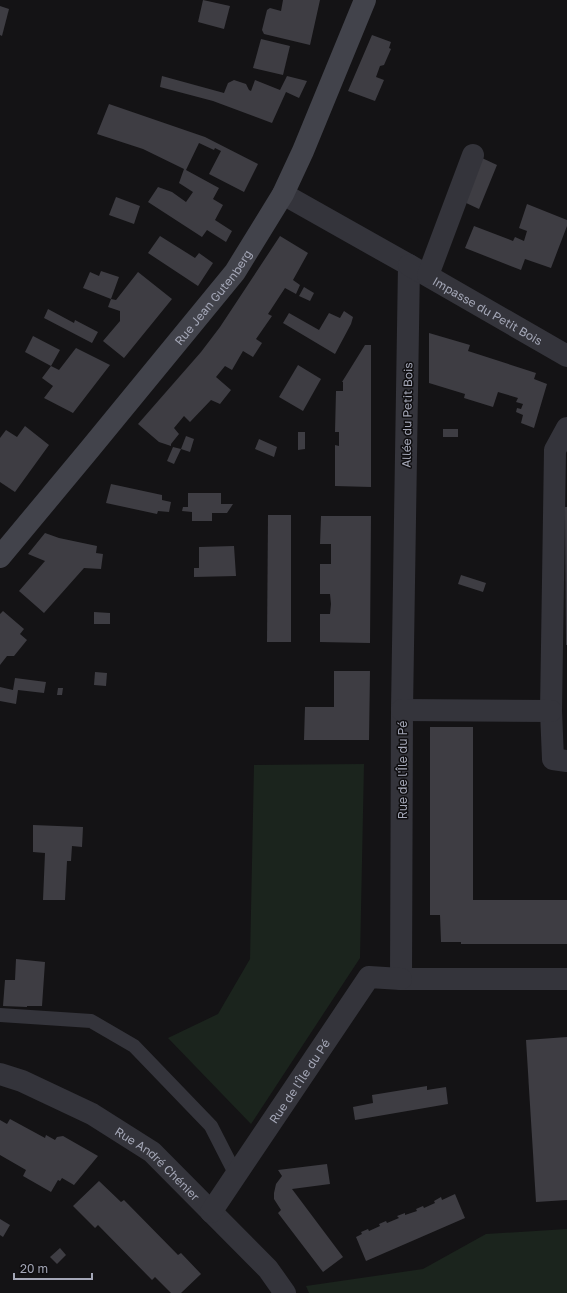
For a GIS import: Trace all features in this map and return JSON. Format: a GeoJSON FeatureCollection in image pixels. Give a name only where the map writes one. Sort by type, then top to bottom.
{"type":"FeatureCollection","features":[{"type":"Feature","properties":{"kind":"main road","name":"Rue Jean Gutenberg"},"geometry":{"type":"LineString","coordinates":[[0,557],[235,272],[282,194],[303,151],[365,0]]}},
{"type":"Feature","properties":{"kind":"street"},"geometry":{"type":"LineString","coordinates":[[428,275],[473,155]]}},
{"type":"Feature","properties":{"kind":"street"},"geometry":{"type":"LineString","coordinates":[[282,194],[409,265]]}},
{"type":"Feature","properties":{"kind":"street","name":"Impasse du Petit Bois"},"geometry":{"type":"LineString","coordinates":[[409,265],[567,356]]}},
{"type":"Feature","properties":{"kind":"street","name":"Allée du Petit Bois"},"geometry":{"type":"LineString","coordinates":[[402,710],[409,265]]}},
{"type":"Feature","properties":{"kind":"street"},"geometry":{"type":"LineString","coordinates":[[567,428],[555,450],[551,711],[553,759],[567,762]]}},
{"type":"Feature","properties":{"kind":"street","name":"Rue de l'Île du Pé"},"geometry":{"type":"LineString","coordinates":[[401,979],[402,710],[551,711]]}},
{"type":"Feature","properties":{"kind":"street","name":"Rue de l'Île du Pé"},"geometry":{"type":"LineString","coordinates":[[211,1212],[368,977],[401,979],[567,979]]}},
{"type":"Feature","properties":{"kind":"street","name":"Rue André Chénier"},"geometry":{"type":"LineString","coordinates":[[0,1074],[22,1080],[92,1114],[152,1152],[268,1269],[285,1293]]}},
{"type":"Feature","properties":{"kind":"lane"},"geometry":{"type":"LineString","coordinates":[[0,1015],[91,1021],[134,1046],[211,1126],[236,1175]]}},
{"type":"Feature","properties":{"kind":"shaded area"},"geometry":{"type":"Polygon","coordinates":[[[364,764],[360,958],[251,1124],[168,1038],[218,1014],[250,959],[254,765],[364,764]]]}},
{"type":"Feature","properties":{"kind":"shaded area"},"geometry":{"type":"Polygon","coordinates":[[[567,1229],[567,1293],[309,1293],[306,1286],[423,1269],[486,1234],[567,1229]]]}},
{"type":"Feature","properties":{"kind":"building"},"geometry":{"type":"Polygon","coordinates":[[[203,0],[230,6],[224,29],[198,22],[203,0]]]}},
{"type":"Feature","properties":{"kind":"building"},"geometry":{"type":"Polygon","coordinates":[[[283,0],[320,0],[310,45],[264,34],[262,30],[267,10],[270,8],[281,11],[283,0]]]}},
{"type":"Feature","properties":{"kind":"building"},"geometry":{"type":"Polygon","coordinates":[[[0,6],[9,9],[2,36],[0,35],[0,6]]]}},
{"type":"Feature","properties":{"kind":"building"},"geometry":{"type":"Polygon","coordinates":[[[372,35],[391,42],[389,48],[391,49],[384,65],[380,66],[376,77],[384,80],[375,101],[348,91],[372,35]]]}},
{"type":"Feature","properties":{"kind":"building"},"geometry":{"type":"Polygon","coordinates":[[[261,39],[290,46],[283,75],[253,68],[261,39]]]}},
{"type":"Feature","properties":{"kind":"building"},"geometry":{"type":"Polygon","coordinates":[[[162,76],[224,93],[228,83],[234,80],[246,84],[251,91],[255,80],[280,90],[287,76],[307,81],[299,98],[286,92],[272,123],[213,101],[160,87],[162,76]]]}},
{"type":"Feature","properties":{"kind":"building"},"geometry":{"type":"Polygon","coordinates":[[[109,104],[205,137],[258,164],[244,192],[209,174],[221,151],[215,148],[214,150],[199,143],[186,170],[219,188],[213,199],[223,205],[215,220],[232,231],[226,242],[207,230],[202,237],[148,202],[158,187],[172,192],[186,202],[193,192],[179,183],[184,169],[143,149],[97,134],[109,104]]]}},
{"type":"Feature","properties":{"kind":"building"},"geometry":{"type":"Polygon","coordinates":[[[482,158],[497,165],[479,209],[464,202],[482,158]]]}},
{"type":"Feature","properties":{"kind":"building"},"geometry":{"type":"Polygon","coordinates":[[[116,197],[140,206],[134,224],[109,215],[116,197]]]}},
{"type":"Feature","properties":{"kind":"building"},"geometry":{"type":"Polygon","coordinates":[[[527,204],[567,220],[567,226],[551,268],[525,259],[521,270],[465,248],[474,226],[513,241],[515,237],[524,241],[527,231],[519,228],[527,204]]]}},
{"type":"Feature","properties":{"kind":"building"},"geometry":{"type":"Polygon","coordinates":[[[160,236],[195,258],[199,253],[213,263],[198,286],[148,253],[160,236]]]}},
{"type":"Feature","properties":{"kind":"building"},"geometry":{"type":"Polygon","coordinates":[[[280,236],[308,253],[293,280],[300,285],[296,294],[285,288],[268,314],[272,316],[256,339],[262,343],[253,357],[243,351],[232,370],[225,366],[216,377],[231,390],[220,404],[211,400],[190,422],[184,416],[174,428],[179,434],[171,446],[159,442],[138,424],[201,352],[220,327],[280,236]]]}},
{"type":"Feature","properties":{"kind":"building"},"geometry":{"type":"Polygon","coordinates":[[[101,271],[119,277],[111,299],[83,288],[90,272],[99,276],[101,271]]]}},
{"type":"Feature","properties":{"kind":"building"},"geometry":{"type":"Polygon","coordinates":[[[138,272],[172,299],[124,358],[103,341],[120,321],[120,311],[108,307],[111,299],[116,300],[138,272]]]}},
{"type":"Feature","properties":{"kind":"building"},"geometry":{"type":"Polygon","coordinates":[[[304,287],[314,293],[310,301],[299,296],[304,287]]]}},
{"type":"Feature","properties":{"kind":"building"},"geometry":{"type":"Polygon","coordinates":[[[48,309],[74,323],[75,320],[98,332],[92,343],[44,318],[48,309]]]}},
{"type":"Feature","properties":{"kind":"building"},"geometry":{"type":"Polygon","coordinates":[[[344,311],[353,317],[351,324],[335,354],[283,323],[289,313],[319,330],[329,313],[340,318],[344,311]]]}},
{"type":"Feature","properties":{"kind":"building"},"geometry":{"type":"Polygon","coordinates":[[[429,333],[470,345],[468,351],[536,373],[534,379],[547,384],[534,428],[521,423],[523,415],[516,412],[517,408],[521,409],[523,404],[516,402],[518,398],[498,392],[493,407],[464,398],[465,394],[429,383],[429,333]]]}},
{"type":"Feature","properties":{"kind":"building"},"geometry":{"type":"Polygon","coordinates":[[[33,336],[60,350],[51,366],[25,352],[33,336]]]}},
{"type":"Feature","properties":{"kind":"building"},"geometry":{"type":"Polygon","coordinates":[[[365,345],[371,345],[371,487],[335,486],[335,445],[339,446],[339,432],[335,432],[336,391],[343,391],[342,382],[365,345]]]}},
{"type":"Feature","properties":{"kind":"building"},"geometry":{"type":"Polygon","coordinates":[[[76,348],[110,365],[73,413],[44,398],[53,386],[42,378],[51,366],[59,370],[76,348]]]}},
{"type":"Feature","properties":{"kind":"building"},"geometry":{"type":"Polygon","coordinates":[[[298,365],[321,379],[303,411],[279,397],[298,365]]]}},
{"type":"Feature","properties":{"kind":"building"},"geometry":{"type":"Polygon","coordinates":[[[25,426],[49,445],[15,492],[0,482],[0,438],[6,430],[17,437],[25,426]]]}},
{"type":"Feature","properties":{"kind":"building"},"geometry":{"type":"Polygon","coordinates":[[[443,429],[458,429],[458,437],[443,437],[443,429]]]}},
{"type":"Feature","properties":{"kind":"building"},"geometry":{"type":"Polygon","coordinates":[[[298,432],[305,432],[305,449],[298,450],[298,432]]]}},
{"type":"Feature","properties":{"kind":"building"},"geometry":{"type":"Polygon","coordinates":[[[186,436],[194,439],[190,452],[181,449],[186,436]]]}},
{"type":"Feature","properties":{"kind":"building"},"geometry":{"type":"Polygon","coordinates":[[[259,439],[277,447],[274,457],[255,449],[259,439]]]}},
{"type":"Feature","properties":{"kind":"building"},"geometry":{"type":"Polygon","coordinates":[[[173,447],[181,449],[174,464],[167,461],[173,447]]]}},
{"type":"Feature","properties":{"kind":"building"},"geometry":{"type":"Polygon","coordinates":[[[111,484],[162,495],[162,500],[171,502],[169,512],[158,511],[157,514],[106,503],[111,484]]]}},
{"type":"Feature","properties":{"kind":"building"},"geometry":{"type":"Polygon","coordinates":[[[188,493],[221,493],[221,504],[233,504],[227,513],[212,513],[212,521],[192,521],[192,512],[182,511],[183,507],[188,507],[188,493]]]}},
{"type":"Feature","properties":{"kind":"building"},"geometry":{"type":"Polygon","coordinates":[[[565,507],[567,507],[567,645],[566,645],[565,507]]]}},
{"type":"Feature","properties":{"kind":"building"},"geometry":{"type":"Polygon","coordinates":[[[268,515],[291,515],[291,642],[267,642],[268,515]]]}},
{"type":"Feature","properties":{"kind":"building"},"geometry":{"type":"Polygon","coordinates":[[[321,516],[371,516],[370,643],[320,642],[320,614],[330,614],[331,604],[330,594],[320,594],[320,564],[331,564],[331,544],[320,544],[321,516]]]}},
{"type":"Feature","properties":{"kind":"building"},"geometry":{"type":"Polygon","coordinates":[[[45,533],[59,538],[97,546],[96,553],[103,554],[101,569],[84,568],[44,613],[19,591],[45,561],[28,554],[45,533]]]}},
{"type":"Feature","properties":{"kind":"building"},"geometry":{"type":"Polygon","coordinates":[[[234,546],[236,576],[194,577],[194,568],[199,568],[199,547],[234,546]]]}},
{"type":"Feature","properties":{"kind":"building"},"geometry":{"type":"Polygon","coordinates":[[[461,575],[486,583],[483,592],[458,584],[461,575]]]}},
{"type":"Feature","properties":{"kind":"building"},"geometry":{"type":"Polygon","coordinates":[[[3,611],[24,629],[20,634],[27,640],[14,656],[7,656],[0,665],[0,614],[3,611]]]}},
{"type":"Feature","properties":{"kind":"building"},"geometry":{"type":"Polygon","coordinates":[[[94,612],[110,613],[110,624],[94,624],[94,612]]]}},
{"type":"Feature","properties":{"kind":"building"},"geometry":{"type":"Polygon","coordinates":[[[334,671],[370,671],[369,740],[304,740],[305,707],[334,707],[334,671]]]}},
{"type":"Feature","properties":{"kind":"building"},"geometry":{"type":"Polygon","coordinates":[[[95,672],[107,673],[106,686],[94,685],[95,672]]]}},
{"type":"Feature","properties":{"kind":"building"},"geometry":{"type":"Polygon","coordinates":[[[15,678],[46,682],[44,693],[18,690],[16,704],[0,701],[0,687],[13,690],[15,678]]]}},
{"type":"Feature","properties":{"kind":"building"},"geometry":{"type":"Polygon","coordinates":[[[58,688],[63,688],[62,695],[57,695],[58,688]]]}},
{"type":"Feature","properties":{"kind":"building"},"geometry":{"type":"Polygon","coordinates":[[[430,727],[473,727],[473,900],[567,900],[567,944],[461,944],[461,942],[441,942],[440,915],[430,915],[430,727]]]}},
{"type":"Feature","properties":{"kind":"building"},"geometry":{"type":"Polygon","coordinates":[[[33,825],[83,827],[82,847],[72,846],[71,861],[67,861],[65,900],[43,900],[45,853],[33,852],[33,825]]]}},
{"type":"Feature","properties":{"kind":"building"},"geometry":{"type":"Polygon","coordinates":[[[16,959],[45,962],[42,1006],[3,1006],[5,980],[15,980],[16,959]]]}},
{"type":"Feature","properties":{"kind":"building"},"geometry":{"type":"Polygon","coordinates":[[[567,1037],[567,1200],[536,1202],[526,1040],[567,1037]]]}},
{"type":"Feature","properties":{"kind":"building"},"geometry":{"type":"Polygon","coordinates":[[[427,1086],[427,1090],[446,1087],[448,1104],[355,1120],[353,1107],[373,1103],[372,1095],[427,1086]]]}},
{"type":"Feature","properties":{"kind":"building"},"geometry":{"type":"Polygon","coordinates":[[[10,1119],[45,1138],[46,1135],[55,1140],[57,1137],[63,1136],[98,1156],[74,1185],[62,1178],[60,1181],[58,1180],[51,1192],[23,1176],[26,1170],[0,1155],[0,1120],[7,1124],[10,1119]]]}},
{"type":"Feature","properties":{"kind":"building"},"geometry":{"type":"Polygon","coordinates":[[[327,1164],[330,1184],[292,1189],[343,1257],[323,1272],[278,1213],[281,1210],[274,1199],[274,1193],[276,1184],[282,1176],[278,1170],[327,1164]]]}},
{"type":"Feature","properties":{"kind":"building"},"geometry":{"type":"Polygon","coordinates":[[[99,1181],[121,1202],[124,1200],[178,1255],[181,1253],[201,1274],[181,1293],[171,1293],[155,1277],[152,1280],[98,1225],[95,1228],[73,1206],[99,1181]]]}},
{"type":"Feature","properties":{"kind":"building"},"geometry":{"type":"Polygon","coordinates":[[[455,1194],[465,1218],[366,1261],[356,1237],[362,1234],[361,1232],[368,1229],[369,1231],[380,1226],[379,1224],[386,1221],[387,1223],[399,1218],[397,1216],[405,1213],[405,1215],[417,1211],[416,1209],[423,1206],[424,1208],[435,1203],[434,1201],[441,1197],[442,1200],[455,1194]]]}},
{"type":"Feature","properties":{"kind":"building"},"geometry":{"type":"Polygon","coordinates":[[[0,1219],[10,1225],[3,1237],[0,1235],[0,1219]]]}},
{"type":"Feature","properties":{"kind":"building"},"geometry":{"type":"Polygon","coordinates":[[[60,1248],[66,1255],[57,1264],[50,1257],[60,1248]]]}}]}
